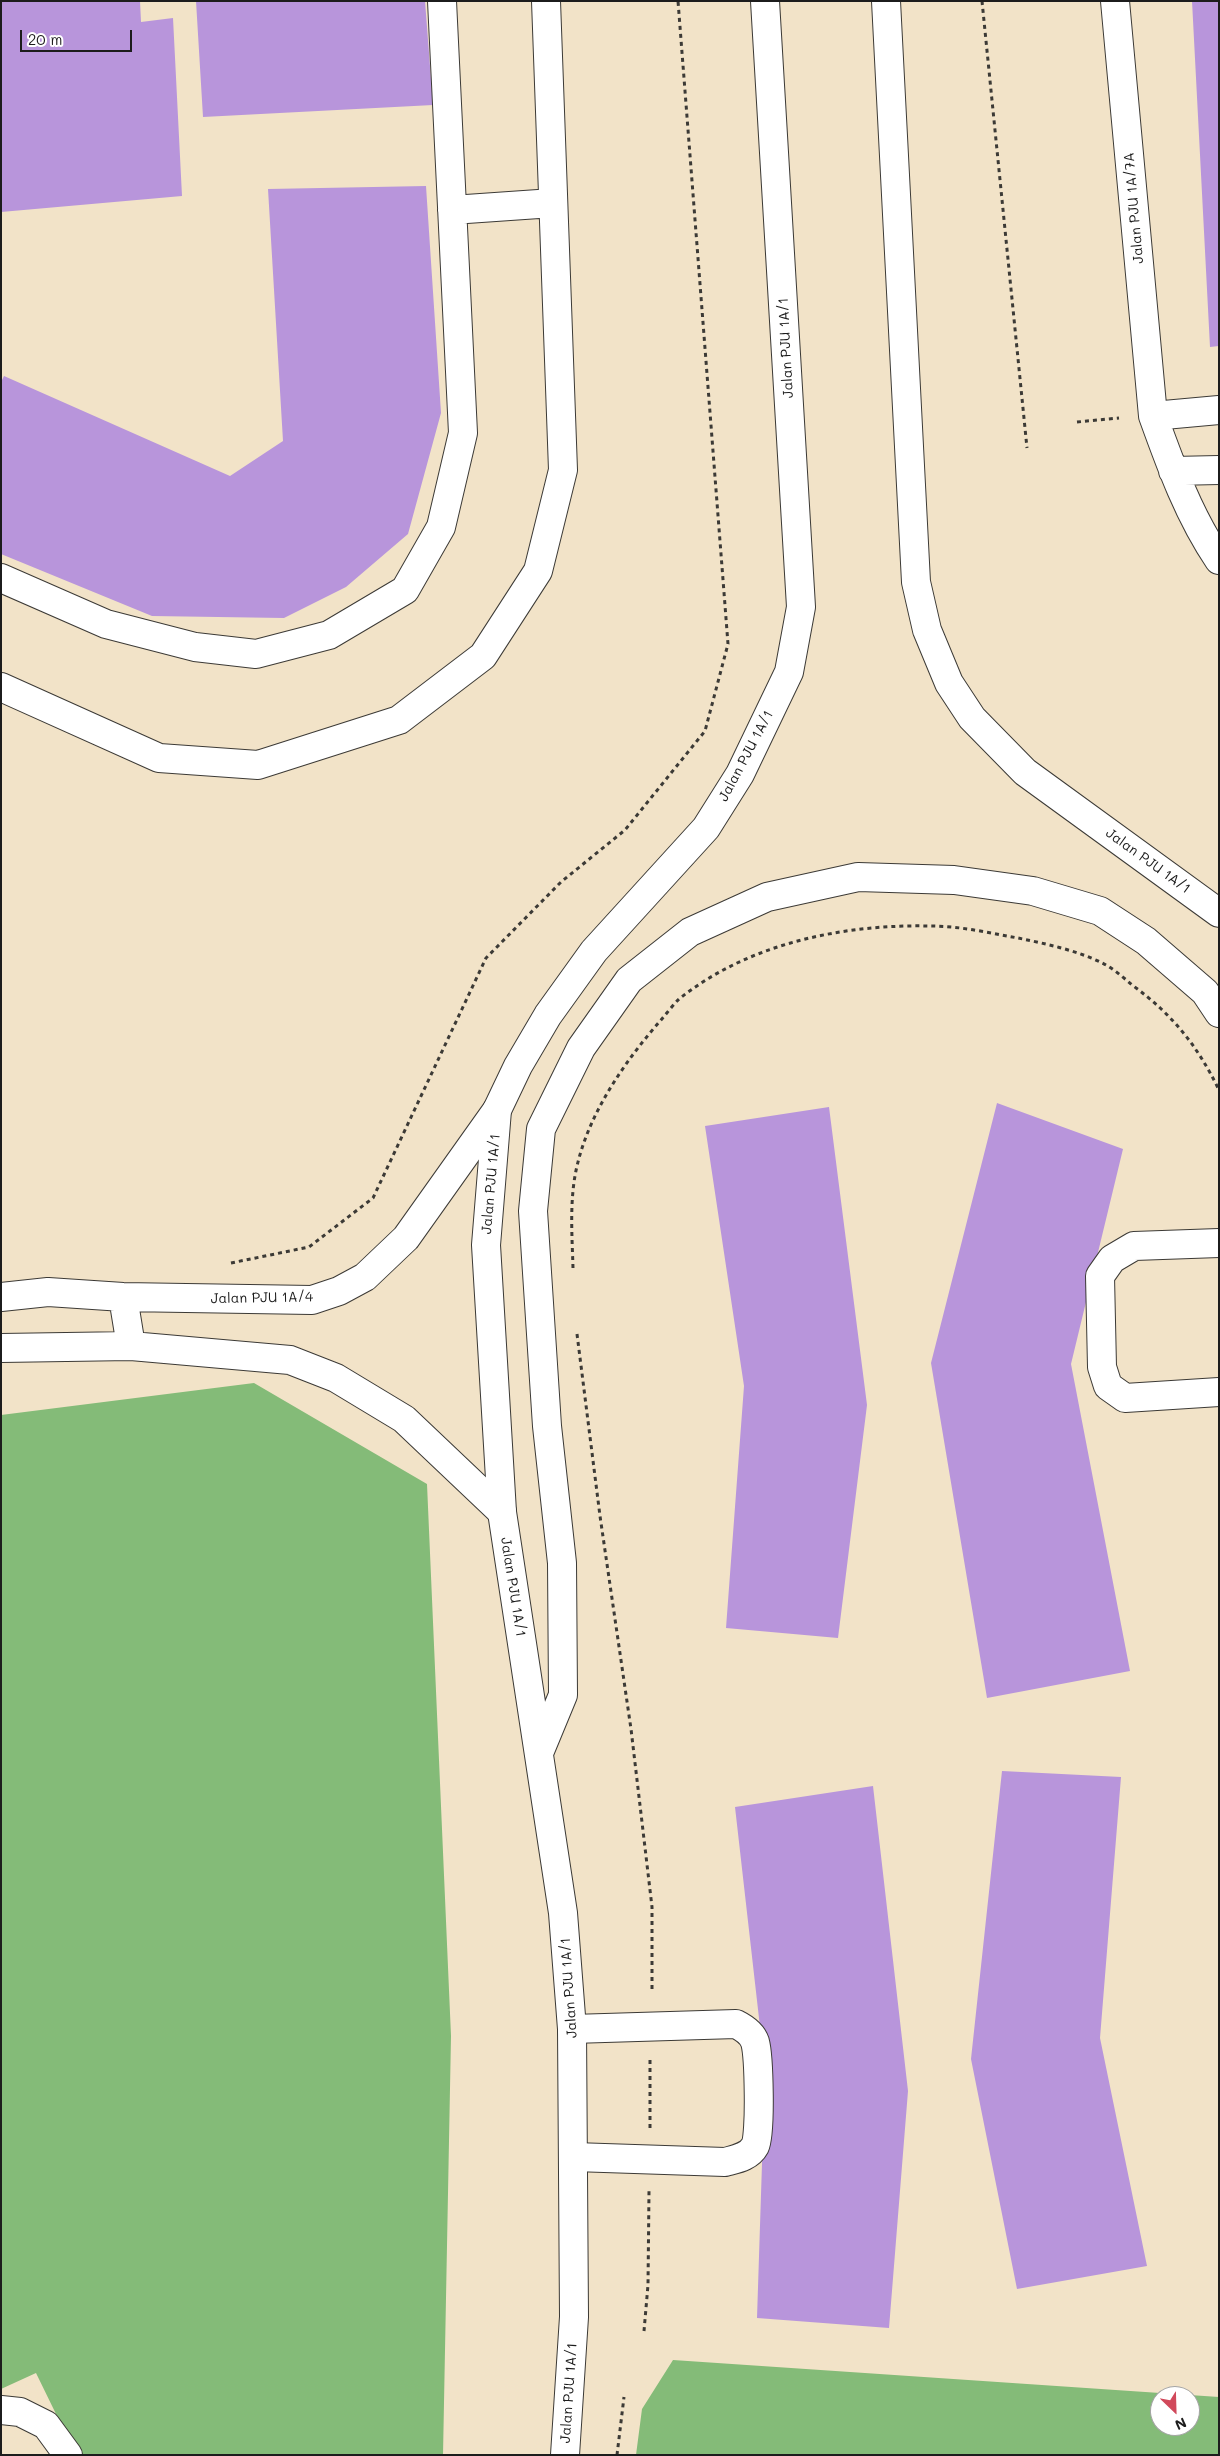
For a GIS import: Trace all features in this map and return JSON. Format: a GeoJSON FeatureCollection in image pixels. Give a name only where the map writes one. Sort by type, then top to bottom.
{"type":"FeatureCollection","features":[{"type":"Feature","properties":{"kind":"main road"},"geometry":{"type":"LineString","coordinates":[[1,578],[106,624],[195,646],[256,654],[329,635],[405,590],[441,527],[463,432],[442,1]]}},
{"type":"Feature","properties":{"kind":"main road"},"geometry":{"type":"LineString","coordinates":[[1,688],[159,758],[258,765],[399,720],[483,656],[538,571],[563,470],[546,1]]}},
{"type":"Feature","properties":{"kind":"main road","name":"Jalan PJU 1A/1"},"geometry":{"type":"LineString","coordinates":[[565,2455],[574,2338],[572,2029],[563,1913],[502,1512],[486,1245],[497,1110],[518,1066],[548,1015],[594,951],[706,828],[740,774],[789,672],[801,607],[765,1]]}},
{"type":"Feature","properties":{"kind":"main road","name":"Jalan PJU 1A/1"},"geometry":{"type":"LineString","coordinates":[[886,1],[916,582],[927,630],[949,683],[972,718],[1025,772],[1219,913]]}},
{"type":"Feature","properties":{"kind":"main road","name":"Jalan PJU 1A/7A"},"geometry":{"type":"LineString","coordinates":[[1115,1],[1153,416],[1173,471],[1208,543],[1219,560]]}},
{"type":"Feature","properties":{"kind":"main road"},"geometry":{"type":"LineString","coordinates":[[452,210],[554,203]]}},
{"type":"Feature","properties":{"kind":"main road"},"geometry":{"type":"LineString","coordinates":[[1153,416],[1219,410]]}},
{"type":"Feature","properties":{"kind":"main road"},"geometry":{"type":"LineString","coordinates":[[1173,471],[1219,470]]}},
{"type":"Feature","properties":{"kind":"main road"},"geometry":{"type":"LineString","coordinates":[[539,1755],[563,1696],[562,1563],[544,1397],[533,1211],[541,1129],[581,1048],[630,980],[690,932],[767,897],[858,877],[954,880],[1033,891],[1100,911],[1146,941],[1205,992],[1219,1013]]}},
{"type":"Feature","properties":{"kind":"main road","name":"Jalan PJU 1A/4"},"geometry":{"type":"LineString","coordinates":[[1,1297],[48,1292],[123,1297],[312,1300],[339,1291],[365,1277],[406,1238],[497,1110]]}},
{"type":"Feature","properties":{"kind":"main road"},"geometry":{"type":"LineString","coordinates":[[1219,1243],[1134,1246],[1112,1259],[1100,1276],[1102,1367],[1108,1386],[1125,1398],[1219,1392]]}},
{"type":"Feature","properties":{"kind":"main road"},"geometry":{"type":"LineString","coordinates":[[123,1297],[131,1346]]}},
{"type":"Feature","properties":{"kind":"main road"},"geometry":{"type":"LineString","coordinates":[[1,1348],[131,1346],[290,1360],[336,1378],[404,1419],[502,1512]]}},
{"type":"Feature","properties":{"kind":"main road"},"geometry":{"type":"LineString","coordinates":[[572,2029],[736,2024],[746,2029],[755,2041],[760,2123],[755,2146],[744,2157],[725,2162],[574,2157]]}},
{"type":"Feature","properties":{"kind":"main road"},"geometry":{"type":"LineString","coordinates":[[1,2410],[20,2412],[46,2425],[68,2455]]}},
{"type":"Feature","properties":{"kind":"path"},"geometry":{"type":"LineString","coordinates":[[228,1264],[309,1247],[373,1198],[486,958],[561,882],[625,830],[705,731],[728,644],[678,1]]}},
{"type":"Feature","properties":{"kind":"path"},"geometry":{"type":"LineString","coordinates":[[982,1],[1028,448]]}},
{"type":"Feature","properties":{"kind":"path"},"geometry":{"type":"LineString","coordinates":[[1077,422],[1153,416]]}},
{"type":"Feature","properties":{"kind":"path"},"geometry":{"type":"LineString","coordinates":[[573,1274],[572,1217],[577,1163],[588,1129],[634,1050],[679,1000],[736,962],[800,940],[866,928],[933,926],[997,934],[1053,945],[1106,965],[1145,994],[1178,1024],[1206,1063],[1219,1090]]}},
{"type":"Feature","properties":{"kind":"path"},"geometry":{"type":"LineString","coordinates":[[577,1329],[600,1516],[631,1729],[652,1907],[648,2285],[644,2331]]}},
{"type":"Feature","properties":{"kind":"path"},"geometry":{"type":"LineString","coordinates":[[617,2455],[624,2397]]}},
{"type":"Feature","properties":{"kind":"green space"},"geometry":{"type":"Polygon","coordinates":[[[254,1383],[427,1484],[451,2036],[443,2455],[76,2455],[36,2373],[1,2389],[1,1415],[254,1383]]]}},
{"type":"Feature","properties":{"kind":"green space"},"geometry":{"type":"Polygon","coordinates":[[[673,2360],[1150,2392],[1150,2436],[1200,2436],[1200,2396],[1219,2397],[1219,2455],[636,2455],[642,2409],[673,2360]]]}},
{"type":"Feature","properties":{"kind":"building"},"geometry":{"type":"Polygon","coordinates":[[[1,1],[140,1],[141,22],[173,18],[182,196],[1,212],[1,1]]]}},
{"type":"Feature","properties":{"kind":"building"},"geometry":{"type":"Polygon","coordinates":[[[196,1],[425,1],[433,105],[203,117],[196,1]]]}},
{"type":"Feature","properties":{"kind":"building"},"geometry":{"type":"Polygon","coordinates":[[[1192,1],[1219,1],[1219,346],[1210,347],[1192,1]]]}},
{"type":"Feature","properties":{"kind":"building"},"geometry":{"type":"Polygon","coordinates":[[[426,186],[441,413],[408,534],[346,587],[284,618],[152,616],[1,554],[1,382],[4,376],[230,476],[283,441],[268,189],[426,186]]]}},
{"type":"Feature","properties":{"kind":"building"},"geometry":{"type":"Polygon","coordinates":[[[997,1103],[1123,1149],[1071,1364],[1130,1671],[987,1698],[931,1363],[997,1103]]]}},
{"type":"Feature","properties":{"kind":"building"},"geometry":{"type":"Polygon","coordinates":[[[829,1107],[867,1405],[838,1638],[726,1628],[744,1386],[705,1126],[829,1107]]]}},
{"type":"Feature","properties":{"kind":"building"},"geometry":{"type":"Polygon","coordinates":[[[1002,1771],[1121,1777],[1100,2038],[1147,2266],[1017,2289],[971,2059],[1002,1771]]]}},
{"type":"Feature","properties":{"kind":"building"},"geometry":{"type":"Polygon","coordinates":[[[873,1786],[908,2091],[889,2328],[757,2318],[765,2071],[735,1807],[873,1786]]]}}]}
